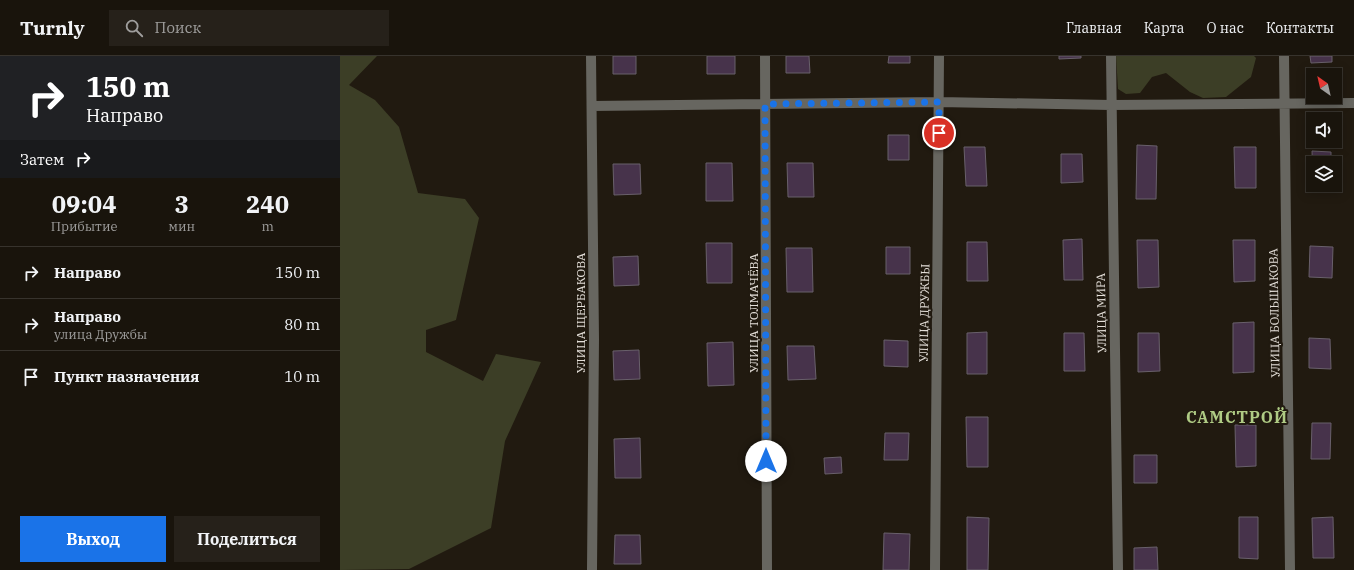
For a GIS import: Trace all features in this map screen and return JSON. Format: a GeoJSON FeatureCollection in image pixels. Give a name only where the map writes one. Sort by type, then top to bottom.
{"type":"FeatureCollection","features":[{"type":"Feature","properties":{"kind":"street","name":"УЛИЦА ЩЕРБАКОВА"},"geometry":{"type":"LineString","coordinates":[[591,56],[594,339],[592,570]]}},
{"type":"Feature","properties":{"kind":"street","name":"УЛИЦА ТОЛМАЧЁВА"},"geometry":{"type":"LineString","coordinates":[[765,56],[767,570]]}},
{"type":"Feature","properties":{"kind":"street","name":"УЛИЦА ДРУЖБЫ"},"geometry":{"type":"LineString","coordinates":[[935,570],[939,56]]}},
{"type":"Feature","properties":{"kind":"street","name":"УЛИЦА МИРА"},"geometry":{"type":"LineString","coordinates":[[1111,56],[1118,570]]}},
{"type":"Feature","properties":{"kind":"street","name":"УЛИЦА БОЛЬШАКОВА"},"geometry":{"type":"LineString","coordinates":[[1284,56],[1290,570]]}},
{"type":"Feature","properties":{"kind":"street"},"geometry":{"type":"LineString","coordinates":[[592,106],[939,102],[1354,104]]}},
{"type":"Feature","properties":{"kind":"green space"},"geometry":{"type":"Polygon","coordinates":[[[340,56],[377,56],[349,85],[375,100],[399,127],[418,193],[465,199],[479,218],[456,320],[426,330],[426,352],[483,381],[496,354],[541,362],[505,441],[491,528],[409,569],[340,570],[340,56]]]}},
{"type":"Feature","properties":{"kind":"green space"},"geometry":{"type":"Polygon","coordinates":[[[1116,56],[1254,56],[1256,58],[1251,77],[1226,97],[1203,98],[1190,92],[1166,73],[1152,77],[1140,93],[1126,94],[1118,89],[1116,56]]]}},
{"type":"Feature","properties":{"kind":"building"},"geometry":{"type":"Polygon","coordinates":[[[613,56],[636,56],[636,74],[613,74],[613,56]]]}},
{"type":"Feature","properties":{"kind":"building"},"geometry":{"type":"Polygon","coordinates":[[[707,56],[735,56],[735,74],[707,74],[707,56]]]}},
{"type":"Feature","properties":{"kind":"building"},"geometry":{"type":"Polygon","coordinates":[[[786,56],[809,56],[810,73],[786,73],[786,56]]]}},
{"type":"Feature","properties":{"kind":"building"},"geometry":{"type":"Polygon","coordinates":[[[889,56],[910,56],[910,63],[888,63],[889,56]]]}},
{"type":"Feature","properties":{"kind":"building"},"geometry":{"type":"Polygon","coordinates":[[[1059,56],[1081,56],[1081,58],[1059,59],[1059,56]]]}},
{"type":"Feature","properties":{"kind":"building"},"geometry":{"type":"Polygon","coordinates":[[[1310,56],[1332,56],[1332,62],[1311,63],[1310,56]]]}},
{"type":"Feature","properties":{"kind":"building"},"geometry":{"type":"Polygon","coordinates":[[[888,135],[909,135],[909,160],[888,160],[888,135]]]}},
{"type":"Feature","properties":{"kind":"building"},"geometry":{"type":"Polygon","coordinates":[[[1137,145],[1157,146],[1156,199],[1136,199],[1137,145]]]}},
{"type":"Feature","properties":{"kind":"building"},"geometry":{"type":"Polygon","coordinates":[[[964,147],[985,147],[987,186],[966,186],[964,147]]]}},
{"type":"Feature","properties":{"kind":"building"},"geometry":{"type":"Polygon","coordinates":[[[1234,147],[1256,147],[1256,188],[1235,188],[1234,147]]]}},
{"type":"Feature","properties":{"kind":"building"},"geometry":{"type":"Polygon","coordinates":[[[1312,151],[1331,152],[1331,156],[1312,156],[1312,151]]]}},
{"type":"Feature","properties":{"kind":"building"},"geometry":{"type":"Polygon","coordinates":[[[1061,154],[1082,154],[1083,182],[1061,183],[1061,154]]]}},
{"type":"Feature","properties":{"kind":"building"},"geometry":{"type":"Polygon","coordinates":[[[706,163],[732,163],[733,201],[706,201],[706,163]]]}},
{"type":"Feature","properties":{"kind":"building"},"geometry":{"type":"Polygon","coordinates":[[[787,163],[813,163],[814,197],[788,197],[787,163]]]}},
{"type":"Feature","properties":{"kind":"building"},"geometry":{"type":"Polygon","coordinates":[[[613,164],[640,164],[641,194],[614,195],[613,164]]]}},
{"type":"Feature","properties":{"kind":"building"},"geometry":{"type":"Polygon","coordinates":[[[1082,239],[1083,280],[1064,280],[1063,240],[1082,239]]]}},
{"type":"Feature","properties":{"kind":"building"},"geometry":{"type":"Polygon","coordinates":[[[1137,240],[1158,240],[1159,287],[1138,288],[1137,240]]]}},
{"type":"Feature","properties":{"kind":"building"},"geometry":{"type":"Polygon","coordinates":[[[1233,240],[1255,240],[1255,281],[1234,282],[1233,240]]]}},
{"type":"Feature","properties":{"kind":"building"},"geometry":{"type":"Polygon","coordinates":[[[967,242],[987,242],[988,281],[967,281],[967,242]]]}},
{"type":"Feature","properties":{"kind":"building"},"geometry":{"type":"Polygon","coordinates":[[[706,243],[732,243],[732,283],[707,283],[706,243]]]}},
{"type":"Feature","properties":{"kind":"building"},"geometry":{"type":"Polygon","coordinates":[[[1310,246],[1333,247],[1332,278],[1309,277],[1310,246]]]}},
{"type":"Feature","properties":{"kind":"building"},"geometry":{"type":"Polygon","coordinates":[[[886,247],[910,247],[910,274],[886,274],[886,247]]]}},
{"type":"Feature","properties":{"kind":"building"},"geometry":{"type":"Polygon","coordinates":[[[786,248],[812,248],[813,292],[787,292],[786,248]]]}},
{"type":"Feature","properties":{"kind":"building"},"geometry":{"type":"Polygon","coordinates":[[[638,256],[639,285],[614,286],[613,257],[638,256]]]}},
{"type":"Feature","properties":{"kind":"building"},"geometry":{"type":"Polygon","coordinates":[[[1254,322],[1254,372],[1233,373],[1233,323],[1254,322]]]}},
{"type":"Feature","properties":{"kind":"building"},"geometry":{"type":"Polygon","coordinates":[[[987,332],[987,374],[967,374],[967,333],[987,332]]]}},
{"type":"Feature","properties":{"kind":"building"},"geometry":{"type":"Polygon","coordinates":[[[1064,333],[1084,333],[1085,371],[1064,371],[1064,333]]]}},
{"type":"Feature","properties":{"kind":"building"},"geometry":{"type":"Polygon","coordinates":[[[1138,333],[1159,333],[1160,371],[1138,372],[1138,333]]]}},
{"type":"Feature","properties":{"kind":"building"},"geometry":{"type":"Polygon","coordinates":[[[1309,338],[1330,339],[1331,369],[1309,368],[1309,338]]]}},
{"type":"Feature","properties":{"kind":"building"},"geometry":{"type":"Polygon","coordinates":[[[884,340],[908,341],[908,367],[884,366],[884,340]]]}},
{"type":"Feature","properties":{"kind":"building"},"geometry":{"type":"Polygon","coordinates":[[[733,342],[734,385],[708,386],[707,343],[733,342]]]}},
{"type":"Feature","properties":{"kind":"building"},"geometry":{"type":"Polygon","coordinates":[[[787,346],[814,346],[816,379],[788,380],[787,346]]]}},
{"type":"Feature","properties":{"kind":"building"},"geometry":{"type":"Polygon","coordinates":[[[639,350],[640,379],[614,380],[613,351],[639,350]]]}},
{"type":"Feature","properties":{"kind":"building"},"geometry":{"type":"Polygon","coordinates":[[[966,417],[988,417],[988,467],[967,467],[966,417]]]}},
{"type":"Feature","properties":{"kind":"building"},"geometry":{"type":"Polygon","coordinates":[[[1312,423],[1331,423],[1330,459],[1311,459],[1312,423]]]}},
{"type":"Feature","properties":{"kind":"building"},"geometry":{"type":"Polygon","coordinates":[[[1235,425],[1256,425],[1256,466],[1236,467],[1235,425]]]}},
{"type":"Feature","properties":{"kind":"building"},"geometry":{"type":"Polygon","coordinates":[[[885,433],[909,433],[908,460],[884,460],[885,433]]]}},
{"type":"Feature","properties":{"kind":"building"},"geometry":{"type":"Polygon","coordinates":[[[640,438],[641,478],[615,478],[614,439],[640,438]]]}},
{"type":"Feature","properties":{"kind":"building"},"geometry":{"type":"Polygon","coordinates":[[[1134,455],[1157,455],[1157,483],[1134,483],[1134,455]]]}},
{"type":"Feature","properties":{"kind":"building"},"geometry":{"type":"Polygon","coordinates":[[[841,457],[842,473],[825,474],[824,458],[841,457]]]}},
{"type":"Feature","properties":{"kind":"building"},"geometry":{"type":"Polygon","coordinates":[[[967,517],[989,518],[988,570],[967,570],[967,517]]]}},
{"type":"Feature","properties":{"kind":"building"},"geometry":{"type":"Polygon","coordinates":[[[1239,517],[1258,517],[1258,559],[1239,558],[1239,517]]]}},
{"type":"Feature","properties":{"kind":"building"},"geometry":{"type":"Polygon","coordinates":[[[1333,517],[1334,558],[1313,558],[1312,518],[1333,517]]]}},
{"type":"Feature","properties":{"kind":"building"},"geometry":{"type":"Polygon","coordinates":[[[884,533],[910,534],[909,570],[883,570],[884,533]]]}},
{"type":"Feature","properties":{"kind":"building"},"geometry":{"type":"Polygon","coordinates":[[[615,535],[640,535],[641,564],[614,564],[615,535]]]}},
{"type":"Feature","properties":{"kind":"building"},"geometry":{"type":"Polygon","coordinates":[[[1157,547],[1158,570],[1134,570],[1134,548],[1157,547]]]}},
{"type":"Feature","properties":{"kind":"district","name":"САМСТРОЙ"},"geometry":{"type":"Point","coordinates":[1237,417]}},
{"type":"Feature","properties":{"kind":"route"},"geometry":{"type":"LineString","coordinates":[[766,461],[765,104],[939,102],[939,133]]}}]}
